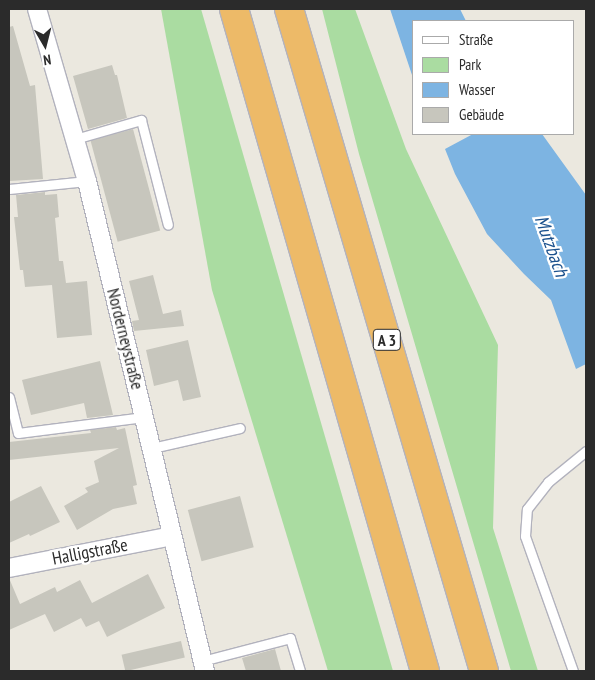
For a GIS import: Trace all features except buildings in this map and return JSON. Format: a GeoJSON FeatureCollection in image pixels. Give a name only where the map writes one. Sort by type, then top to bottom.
{"type":"FeatureCollection","features":[{"type":"Feature","properties":{"kind":"highway"},"geometry":{"type":"LineString","coordinates":[[234,9],[425,671]]}},
{"type":"Feature","properties":{"kind":"highway","name":"A 3"},"geometry":{"type":"LineString","coordinates":[[289,9],[484,671]]}},
{"type":"Feature","properties":{"kind":"street","name":"Norderneystraße"},"geometry":{"type":"LineString","coordinates":[[37,9],[87,181],[204,666]]}},
{"type":"Feature","properties":{"kind":"street","name":"Halligstraße"},"geometry":{"type":"LineString","coordinates":[[9,568],[172,536]]}},
{"type":"Feature","properties":{"kind":"lane"},"geometry":{"type":"LineString","coordinates":[[75,139],[141,120],[168,225]]}},
{"type":"Feature","properties":{"kind":"lane"},"geometry":{"type":"LineString","coordinates":[[9,189],[87,181]]}},
{"type":"Feature","properties":{"kind":"lane"},"geometry":{"type":"LineString","coordinates":[[9,397],[18,433],[144,416]]}},
{"type":"Feature","properties":{"kind":"lane"},"geometry":{"type":"LineString","coordinates":[[152,448],[240,428]]}},
{"type":"Feature","properties":{"kind":"lane"},"geometry":{"type":"LineString","coordinates":[[573,671],[525,536],[527,510],[548,482],[586,450]]}},
{"type":"Feature","properties":{"kind":"lane"},"geometry":{"type":"LineString","coordinates":[[204,666],[290,638],[300,671]]}},
{"type":"Feature","properties":{"kind":"green space"},"geometry":{"type":"Polygon","coordinates":[[[161,9],[201,9],[393,671],[328,671],[212,290],[161,9]]]}},
{"type":"Feature","properties":{"kind":"green space"},"geometry":{"type":"Polygon","coordinates":[[[322,9],[355,9],[406,149],[498,345],[493,528],[538,671],[511,671],[359,154],[322,9]]]}},
{"type":"Feature","properties":{"kind":"water"},"geometry":{"type":"Polygon","coordinates":[[[390,9],[460,9],[466,20],[412,20],[412,75],[390,9]]]}},
{"type":"Feature","properties":{"kind":"water","name":"Mutzbach"},"geometry":{"type":"Polygon","coordinates":[[[471,135],[543,135],[586,195],[586,364],[576,369],[551,300],[487,234],[455,174],[445,149],[471,135]]]}}]}
